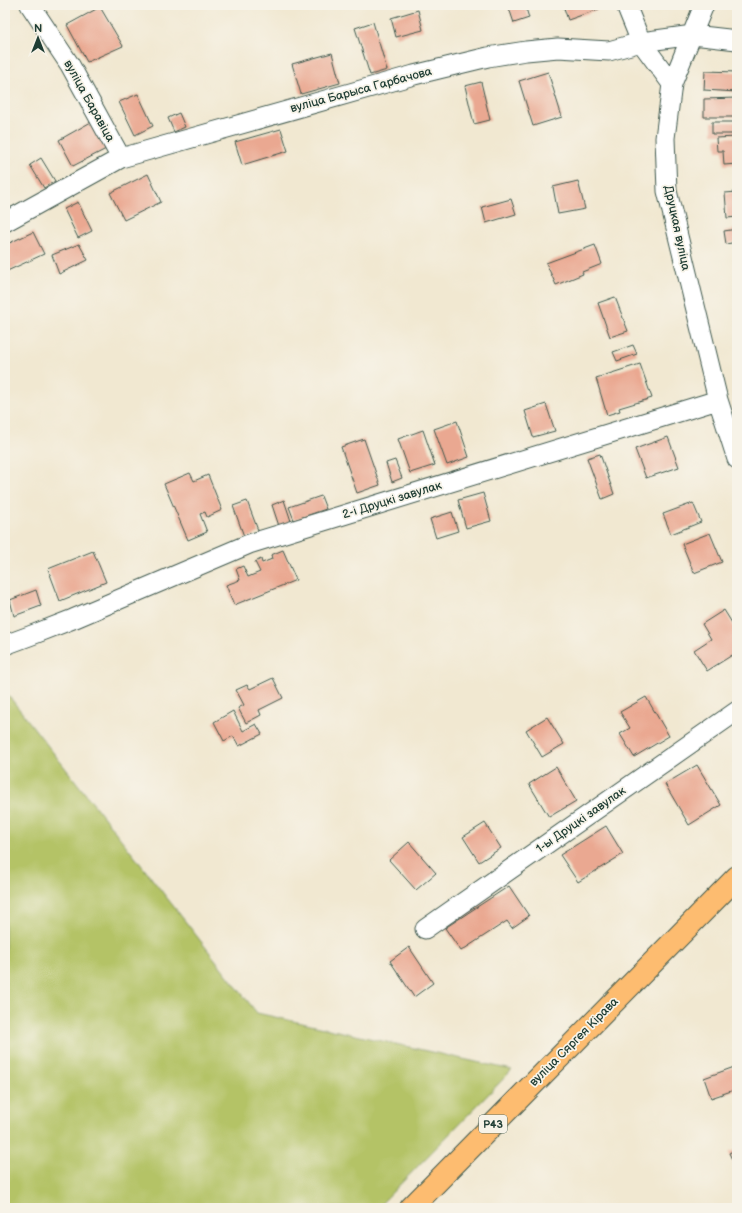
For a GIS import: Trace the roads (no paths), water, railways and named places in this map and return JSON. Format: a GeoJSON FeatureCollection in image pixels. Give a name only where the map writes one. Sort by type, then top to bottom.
{"type":"FeatureCollection","features":[{"type":"Feature","properties":{"kind":"main road","name":"вуліца Сяргея Кірава"},"geometry":{"type":"LineString","coordinates":[[411,1208],[737,876]]}},
{"type":"Feature","properties":{"kind":"street","name":"вуліца Баравіца"},"geometry":{"type":"LineString","coordinates":[[30,5],[70,65],[121,158]]}},
{"type":"Feature","properties":{"kind":"street"},"geometry":{"type":"LineString","coordinates":[[626,5],[641,42],[672,84]]}},
{"type":"Feature","properties":{"kind":"street","name":"Друцкая вуліца"},"geometry":{"type":"LineString","coordinates":[[704,5],[672,84],[664,138],[667,191],[718,400],[732,430],[737,459]]}},
{"type":"Feature","properties":{"kind":"street","name":"вуліца Барыса Гарбачова"},"geometry":{"type":"LineString","coordinates":[[5,222],[121,158],[414,75],[488,57],[526,51],[558,48],[609,51],[641,42],[693,35],[737,40]]}},
{"type":"Feature","properties":{"kind":"street","name":"2-і Друцкі завулак"},"geometry":{"type":"LineString","coordinates":[[5,644],[74,618],[249,544],[718,400]]}},
{"type":"Feature","properties":{"kind":"street","name":"1-ы Друцкі завулак"},"geometry":{"type":"LineString","coordinates":[[425,929],[737,711]]}}]}
